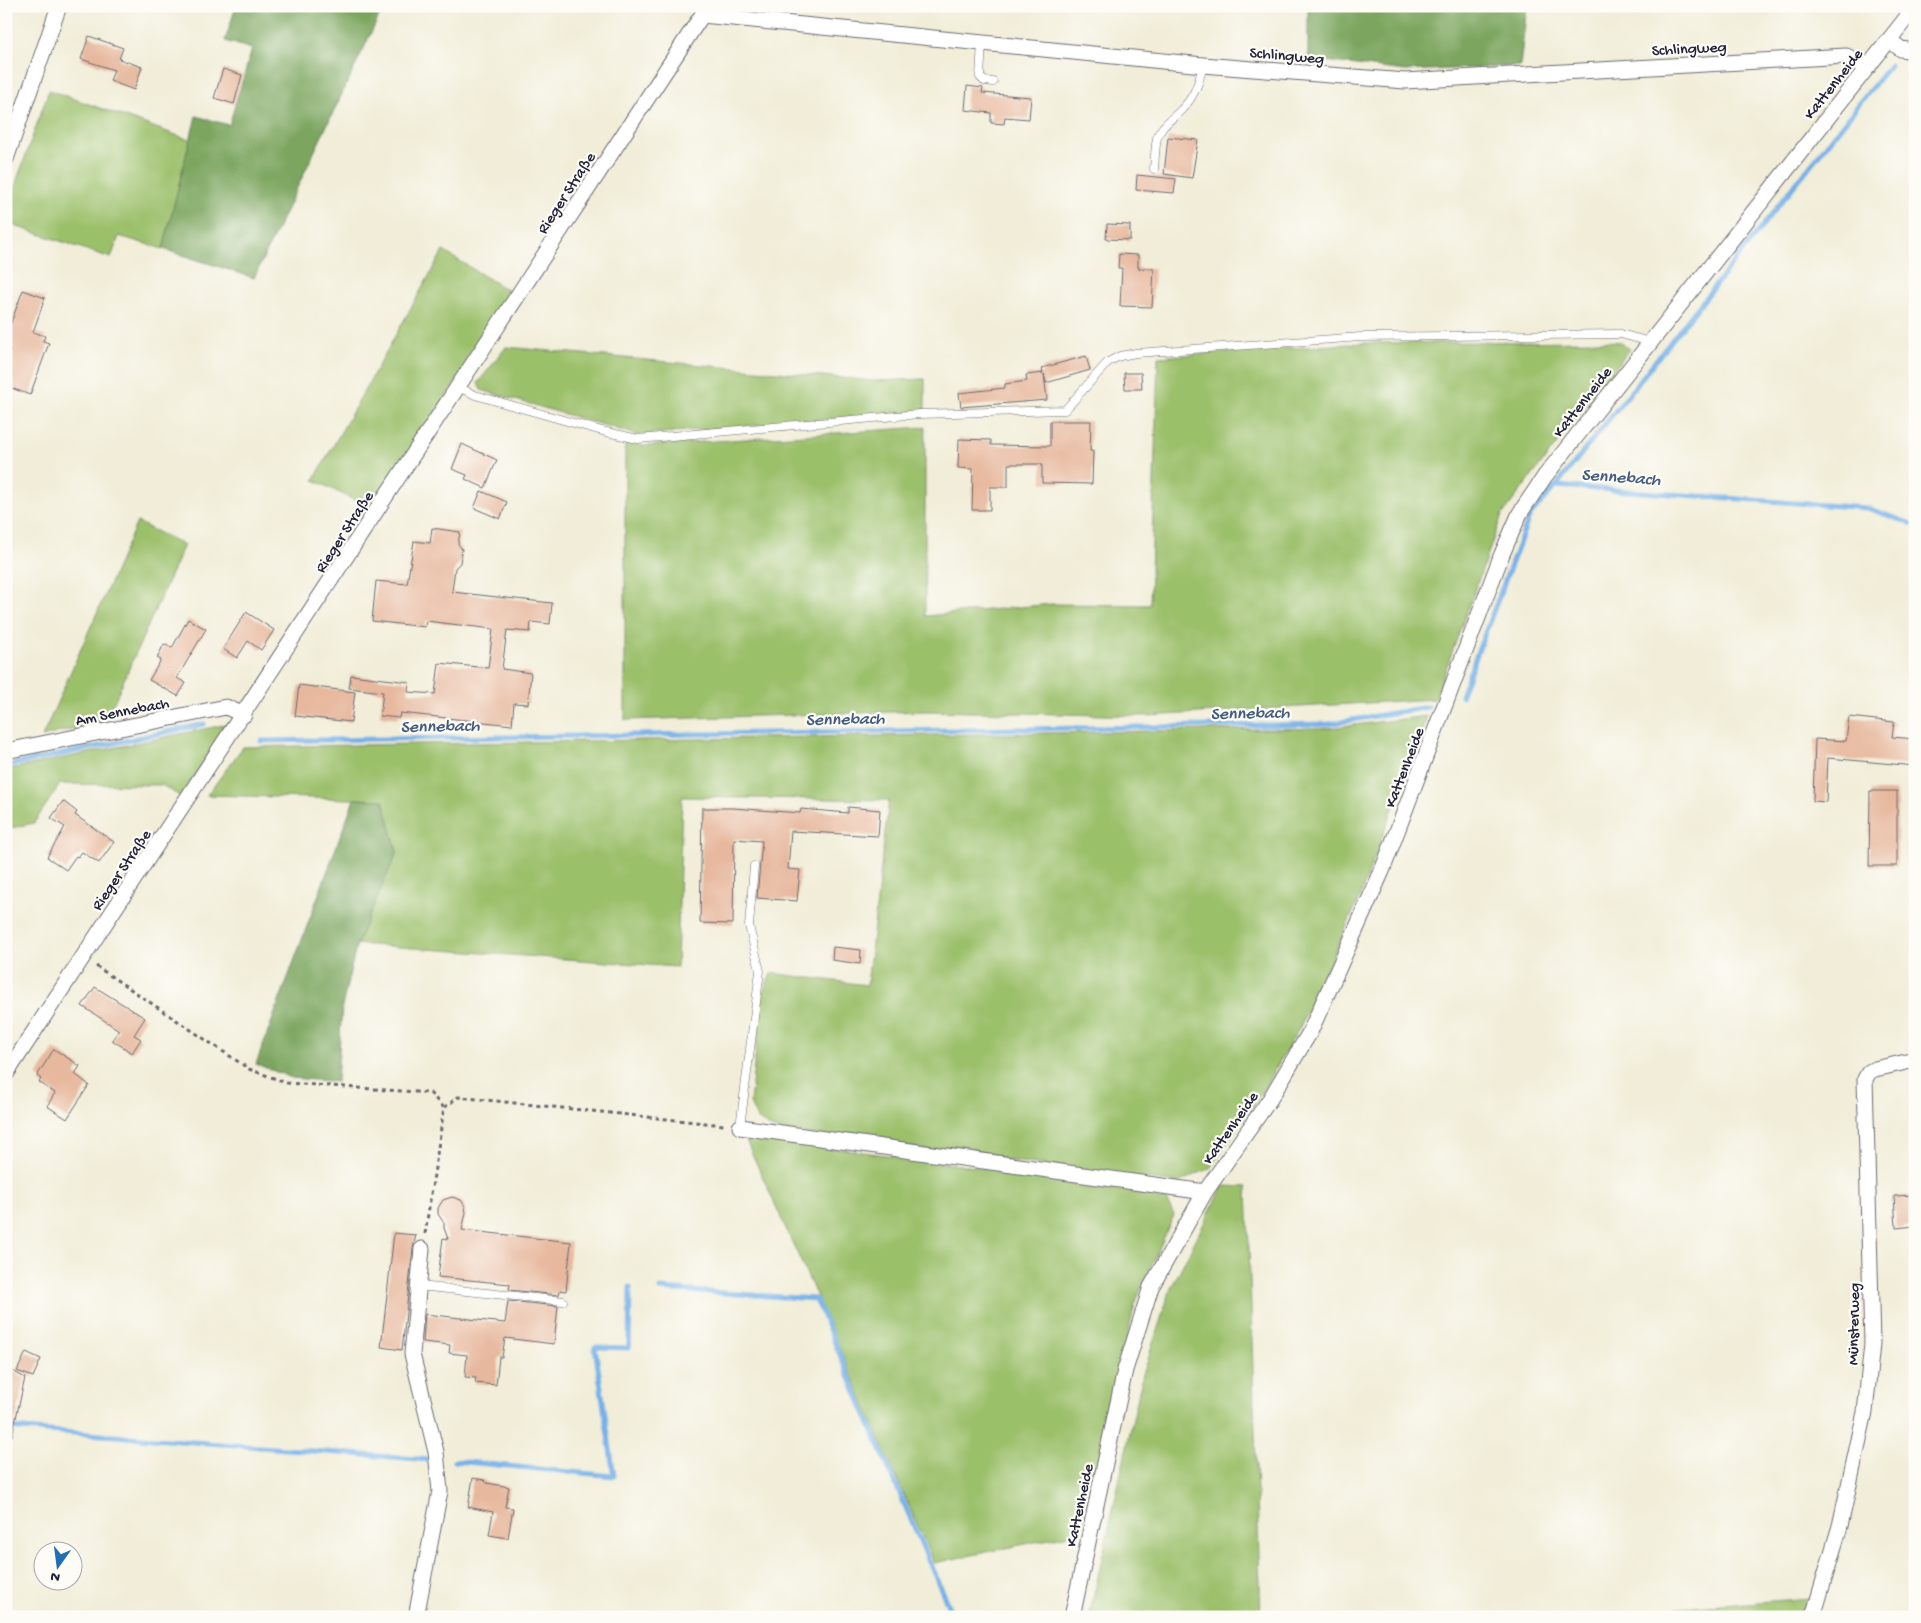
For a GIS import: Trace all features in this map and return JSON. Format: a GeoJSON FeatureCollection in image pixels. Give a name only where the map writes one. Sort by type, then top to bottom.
{"type":"FeatureCollection","features":[{"type":"Feature","properties":{"kind":"street"},"geometry":{"type":"LineString","coordinates":[[6,159],[59,6]]}},
{"type":"Feature","properties":{"kind":"street","name":"Kattenheide"},"geometry":{"type":"LineString","coordinates":[[1072,1617],[1125,1370],[1151,1287],[1205,1192],[1270,1099],[1310,1032],[1382,871],[1502,554],[1520,513],[1545,476],[1915,7]]}},
{"type":"Feature","properties":{"kind":"street","name":"Schlingweg"},"geometry":{"type":"LineString","coordinates":[[705,11],[982,43],[1203,65],[1405,81],[1846,56],[1869,66]]}},
{"type":"Feature","properties":{"kind":"street","name":"Rieger Straße"},"geometry":{"type":"LineString","coordinates":[[6,1074],[244,715],[705,11]]}},
{"type":"Feature","properties":{"kind":"street"},"geometry":{"type":"LineString","coordinates":[[1888,40],[1901,49],[1915,51]]}},
{"type":"Feature","properties":{"kind":"street","name":"Am Sennebach"},"geometry":{"type":"LineString","coordinates":[[6,751],[226,707],[244,715]]}},
{"type":"Feature","properties":{"kind":"street","name":"Münsterweg"},"geometry":{"type":"LineString","coordinates":[[1811,1617],[1815,1610],[1840,1526],[1865,1412],[1872,1344],[1865,1079],[1869,1072],[1876,1069],[1915,1060]]}},
{"type":"Feature","properties":{"kind":"street"},"geometry":{"type":"LineString","coordinates":[[740,1127],[1205,1192]]}},
{"type":"Feature","properties":{"kind":"street"},"geometry":{"type":"LineString","coordinates":[[416,1617],[440,1491],[436,1452],[412,1354],[422,1249]]}},
{"type":"Feature","properties":{"kind":"lane"},"geometry":{"type":"LineString","coordinates":[[982,43],[980,77],[984,81],[993,82]]}},
{"type":"Feature","properties":{"kind":"lane"},"geometry":{"type":"LineString","coordinates":[[1154,169],[1157,137],[1194,95],[1203,65]]}},
{"type":"Feature","properties":{"kind":"lane"},"geometry":{"type":"LineString","coordinates":[[458,387],[475,395],[602,431],[638,439],[919,414],[1065,410],[1108,362],[1120,356],[1136,353],[1362,337],[1621,334],[1650,342]]}},
{"type":"Feature","properties":{"kind":"lane"},"geometry":{"type":"LineString","coordinates":[[740,1127],[760,971],[749,926],[754,866]]}},
{"type":"Feature","properties":{"kind":"lane"},"geometry":{"type":"LineString","coordinates":[[418,1286],[564,1301]]}},
{"type":"Feature","properties":{"kind":"path"},"geometry":{"type":"LineString","coordinates":[[83,958],[248,1069],[287,1084],[430,1093],[444,1108]]}},
{"type":"Feature","properties":{"kind":"path"},"geometry":{"type":"LineString","coordinates":[[422,1249],[444,1108],[458,1096],[740,1127]]}},
{"type":"Feature","properties":{"kind":"green space"},"geometry":{"type":"Polygon","coordinates":[[[236,6],[384,6],[254,278],[163,249],[196,116],[229,125],[252,49],[225,41],[236,6]]]}},
{"type":"Feature","properties":{"kind":"green space"},"geometry":{"type":"Polygon","coordinates":[[[1308,6],[1527,6],[1520,66],[1405,71],[1308,59],[1308,6]]]}},
{"type":"Feature","properties":{"kind":"green space"},"geometry":{"type":"Polygon","coordinates":[[[49,90],[190,140],[163,249],[119,236],[111,258],[6,223],[6,211],[49,90]]]}},
{"type":"Feature","properties":{"kind":"green space"},"geometry":{"type":"Polygon","coordinates":[[[443,251],[514,294],[372,509],[314,480],[443,251]]]}},
{"type":"Feature","properties":{"kind":"green space"},"geometry":{"type":"Polygon","coordinates":[[[1620,342],[1630,349],[1502,515],[1435,699],[1148,716],[925,711],[625,720],[625,441],[642,446],[925,427],[925,616],[1052,604],[1150,605],[1158,357],[1364,343],[1620,342]]]}},
{"type":"Feature","properties":{"kind":"green space"},"geometry":{"type":"Polygon","coordinates":[[[506,347],[875,381],[925,379],[925,411],[638,435],[481,390],[478,383],[506,347]]]}},
{"type":"Feature","properties":{"kind":"green space"},"geometry":{"type":"Polygon","coordinates":[[[137,522],[184,545],[106,720],[42,737],[137,522]]]}},
{"type":"Feature","properties":{"kind":"green space"},"geometry":{"type":"Polygon","coordinates":[[[1427,716],[1360,897],[1300,1027],[1261,1093],[1210,1168],[1178,1183],[773,1129],[757,1119],[750,1103],[762,994],[771,973],[867,985],[889,800],[682,797],[677,967],[357,944],[397,852],[383,800],[207,795],[243,747],[1329,728],[1427,716]]]}},
{"type":"Feature","properties":{"kind":"green space"},"geometry":{"type":"Polygon","coordinates":[[[228,724],[181,797],[162,785],[60,784],[34,823],[6,829],[6,770],[228,724]]]}},
{"type":"Feature","properties":{"kind":"green space"},"geometry":{"type":"Polygon","coordinates":[[[354,799],[383,800],[397,852],[357,944],[342,1007],[337,1082],[292,1078],[256,1064],[354,799]]]}},
{"type":"Feature","properties":{"kind":"green space"},"geometry":{"type":"Polygon","coordinates":[[[744,1136],[1162,1192],[1174,1215],[1135,1303],[1083,1532],[934,1563],[744,1136]]]}},
{"type":"Feature","properties":{"kind":"green space"},"geometry":{"type":"Polygon","coordinates":[[[1223,1186],[1247,1187],[1261,1617],[1089,1617],[1143,1374],[1171,1288],[1223,1186]]]}},
{"type":"Feature","properties":{"kind":"green space"},"geometry":{"type":"Polygon","coordinates":[[[1810,1598],[1800,1617],[1570,1617],[1810,1598]]]}},
{"type":"Feature","properties":{"kind":"building"},"geometry":{"type":"Polygon","coordinates":[[[89,36],[123,48],[119,59],[142,67],[134,90],[110,81],[114,70],[81,59],[89,36]]]}},
{"type":"Feature","properties":{"kind":"building"},"geometry":{"type":"Polygon","coordinates":[[[223,69],[242,75],[234,104],[214,98],[223,69]]]}},
{"type":"Feature","properties":{"kind":"building"},"geometry":{"type":"Polygon","coordinates":[[[967,86],[983,88],[982,93],[1031,97],[1029,119],[1005,117],[1004,124],[991,123],[991,113],[965,110],[967,86]]]}},
{"type":"Feature","properties":{"kind":"building"},"geometry":{"type":"Polygon","coordinates":[[[1168,137],[1198,140],[1192,178],[1164,174],[1168,137]]]}},
{"type":"Feature","properties":{"kind":"building"},"geometry":{"type":"Polygon","coordinates":[[[1137,175],[1176,179],[1174,193],[1136,190],[1137,175]]]}},
{"type":"Feature","properties":{"kind":"building"},"geometry":{"type":"Polygon","coordinates":[[[1107,224],[1130,225],[1130,240],[1106,239],[1107,224]]]}},
{"type":"Feature","properties":{"kind":"building"},"geometry":{"type":"Polygon","coordinates":[[[1119,254],[1138,255],[1138,268],[1154,269],[1152,307],[1120,306],[1122,268],[1118,268],[1119,254]]]}},
{"type":"Feature","properties":{"kind":"building"},"geometry":{"type":"Polygon","coordinates":[[[23,290],[45,298],[33,332],[45,336],[43,341],[49,343],[30,395],[6,386],[6,359],[10,349],[6,347],[6,336],[23,290]]]}},
{"type":"Feature","properties":{"kind":"building"},"geometry":{"type":"Polygon","coordinates":[[[1086,356],[1090,370],[1046,383],[1044,374],[1047,400],[961,407],[959,393],[1005,388],[1005,384],[1027,381],[1026,375],[1043,373],[1042,368],[1086,356]]]}},
{"type":"Feature","properties":{"kind":"building"},"geometry":{"type":"Polygon","coordinates":[[[1124,373],[1141,373],[1142,389],[1125,389],[1124,373]]]}},
{"type":"Feature","properties":{"kind":"building"},"geometry":{"type":"Polygon","coordinates":[[[1050,421],[1091,421],[1090,451],[1093,451],[1092,484],[1042,483],[1042,464],[1008,464],[1008,487],[990,487],[990,510],[972,510],[973,469],[958,468],[959,439],[991,440],[991,445],[1050,446],[1050,421]]]}},
{"type":"Feature","properties":{"kind":"building"},"geometry":{"type":"Polygon","coordinates":[[[462,444],[497,460],[485,488],[465,479],[467,475],[452,469],[462,444]]]}},
{"type":"Feature","properties":{"kind":"building"},"geometry":{"type":"Polygon","coordinates":[[[481,491],[507,502],[500,519],[474,508],[481,491]]]}},
{"type":"Feature","properties":{"kind":"building"},"geometry":{"type":"Polygon","coordinates":[[[432,528],[460,532],[458,544],[462,549],[460,563],[455,568],[452,592],[552,603],[550,624],[531,622],[530,632],[507,630],[502,669],[531,673],[528,704],[514,703],[512,725],[400,713],[399,718],[380,716],[383,692],[349,688],[351,675],[409,682],[408,692],[435,694],[439,663],[488,668],[493,629],[426,621],[425,627],[372,621],[376,581],[407,584],[414,541],[430,543],[432,528]]]}},
{"type":"Feature","properties":{"kind":"building"},"geometry":{"type":"Polygon","coordinates":[[[246,612],[274,630],[261,650],[248,641],[237,658],[223,649],[246,612]]]}},
{"type":"Feature","properties":{"kind":"building"},"geometry":{"type":"Polygon","coordinates":[[[188,619],[206,629],[177,678],[186,683],[178,696],[149,680],[161,660],[157,658],[164,644],[172,648],[188,619]]]}},
{"type":"Feature","properties":{"kind":"building"},"geometry":{"type":"Polygon","coordinates":[[[299,685],[355,692],[351,722],[295,716],[299,685]]]}},
{"type":"Feature","properties":{"kind":"building"},"geometry":{"type":"Polygon","coordinates":[[[1849,717],[1894,722],[1892,737],[1915,739],[1915,766],[1828,758],[1826,802],[1813,801],[1815,739],[1846,741],[1849,717]]]}},
{"type":"Feature","properties":{"kind":"building"},"geometry":{"type":"Polygon","coordinates":[[[1870,791],[1897,791],[1897,866],[1869,866],[1870,791]]]}},
{"type":"Feature","properties":{"kind":"building"},"geometry":{"type":"Polygon","coordinates":[[[63,801],[77,812],[75,815],[114,842],[99,863],[82,852],[78,857],[76,856],[66,870],[47,857],[65,827],[51,818],[63,801]]]}},
{"type":"Feature","properties":{"kind":"building"},"geometry":{"type":"Polygon","coordinates":[[[848,807],[880,810],[878,836],[791,831],[788,869],[800,870],[797,901],[757,898],[762,841],[734,839],[733,924],[700,923],[702,808],[733,808],[800,813],[801,809],[848,813],[848,807]]]}},
{"type":"Feature","properties":{"kind":"building"},"geometry":{"type":"Polygon","coordinates":[[[833,947],[861,950],[860,964],[832,960],[833,947]]]}},
{"type":"Feature","properties":{"kind":"building"},"geometry":{"type":"Polygon","coordinates":[[[95,987],[145,1018],[134,1035],[141,1039],[132,1053],[112,1040],[119,1030],[82,1006],[95,987]]]}},
{"type":"Feature","properties":{"kind":"building"},"geometry":{"type":"Polygon","coordinates":[[[54,1049],[80,1066],[75,1074],[89,1085],[67,1119],[47,1106],[55,1093],[39,1082],[41,1079],[37,1076],[54,1049]]]}},
{"type":"Feature","properties":{"kind":"building"},"geometry":{"type":"Polygon","coordinates":[[[1915,1195],[1915,1226],[1896,1228],[1894,1196],[1915,1195]]]}},
{"type":"Feature","properties":{"kind":"building"},"geometry":{"type":"Polygon","coordinates":[[[452,1197],[461,1200],[465,1206],[466,1213],[462,1230],[571,1242],[566,1291],[560,1290],[559,1295],[509,1290],[510,1284],[438,1277],[443,1238],[448,1239],[444,1223],[438,1214],[438,1208],[443,1200],[452,1197]]]}},
{"type":"Feature","properties":{"kind":"building"},"geometry":{"type":"Polygon","coordinates":[[[394,1233],[416,1235],[402,1350],[381,1347],[394,1233]]]}},
{"type":"Feature","properties":{"kind":"building"},"geometry":{"type":"Polygon","coordinates":[[[508,1301],[558,1306],[554,1344],[505,1338],[502,1357],[499,1357],[496,1385],[475,1383],[476,1378],[465,1377],[467,1355],[449,1353],[450,1345],[423,1342],[425,1314],[505,1323],[508,1301]]]}},
{"type":"Feature","properties":{"kind":"building"},"geometry":{"type":"Polygon","coordinates":[[[26,1352],[41,1359],[33,1377],[17,1371],[26,1352]]]}},
{"type":"Feature","properties":{"kind":"building"},"geometry":{"type":"Polygon","coordinates":[[[6,1367],[25,1378],[12,1436],[6,1435],[6,1367]]]}},
{"type":"Feature","properties":{"kind":"building"},"geometry":{"type":"Polygon","coordinates":[[[473,1478],[509,1487],[505,1507],[513,1508],[508,1538],[489,1535],[493,1512],[468,1507],[473,1478]]]}},
{"type":"Feature","properties":{"kind":"waterway"},"geometry":{"type":"LineString","coordinates":[[1912,37],[1915,33]]}},
{"type":"Feature","properties":{"kind":"waterway"},"geometry":{"type":"LineString","coordinates":[[1556,486],[1890,65]]}},
{"type":"Feature","properties":{"kind":"waterway","name":"Sennebach"},"geometry":{"type":"LineString","coordinates":[[1461,696],[1530,515],[1556,486],[1867,508],[1915,525]]}},
{"type":"Feature","properties":{"kind":"waterway","name":"Sennebach"},"geometry":{"type":"LineString","coordinates":[[261,741],[1329,724],[1428,707]]}},
{"type":"Feature","properties":{"kind":"waterway","name":"Sennebach"},"geometry":{"type":"LineString","coordinates":[[6,766],[204,724]]}},
{"type":"Feature","properties":{"kind":"waterway"},"geometry":{"type":"LineString","coordinates":[[455,1461],[614,1476],[595,1347],[629,1348],[630,1287]]}},
{"type":"Feature","properties":{"kind":"waterway"},"geometry":{"type":"LineString","coordinates":[[660,1289],[816,1299],[953,1617]]}},
{"type":"Feature","properties":{"kind":"waterway"},"geometry":{"type":"LineString","coordinates":[[9,1428],[431,1460]]}}]}
